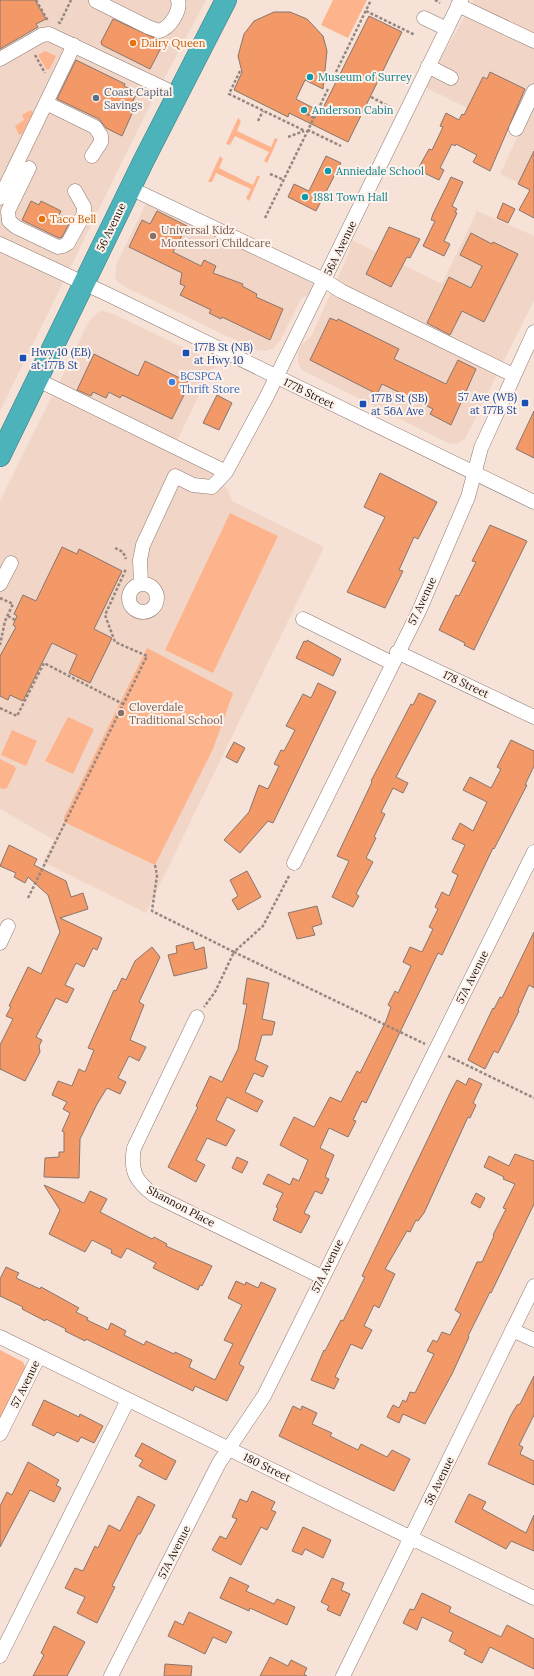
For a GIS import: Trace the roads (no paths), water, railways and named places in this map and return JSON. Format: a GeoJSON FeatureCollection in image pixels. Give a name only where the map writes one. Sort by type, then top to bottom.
{"type":"FeatureCollection","features":[{"type":"Feature","properties":{"kind":"highway","name":"56 Avenue"},"geometry":{"type":"LineString","coordinates":[[0,456],[130,188],[226,0]]}},
{"type":"Feature","properties":{"kind":"street"},"geometry":{"type":"LineString","coordinates":[[96,2],[159,31],[170,24],[177,10],[178,0]]}},
{"type":"Feature","properties":{"kind":"street"},"geometry":{"type":"LineString","coordinates":[[459,2],[499,21],[534,41]]}},
{"type":"Feature","properties":{"kind":"street","name":"56A Avenue"},"geometry":{"type":"LineString","coordinates":[[141,584],[140,560],[143,545],[175,476],[193,485],[212,487],[226,472],[277,377],[459,2]]}},
{"type":"Feature","properties":{"kind":"street"},"geometry":{"type":"LineString","coordinates":[[424,18],[447,28]]}},
{"type":"Feature","properties":{"kind":"street"},"geometry":{"type":"LineString","coordinates":[[0,59],[42,35],[49,34],[178,95]]}},
{"type":"Feature","properties":{"kind":"street"},"geometry":{"type":"LineString","coordinates":[[0,198],[74,45]]}},
{"type":"Feature","properties":{"kind":"street"},"geometry":{"type":"LineString","coordinates":[[428,66],[451,78]]}},
{"type":"Feature","properties":{"kind":"street"},"geometry":{"type":"LineString","coordinates":[[516,129],[534,91]]}},
{"type":"Feature","properties":{"kind":"street"},"geometry":{"type":"LineString","coordinates":[[46,103],[95,127],[99,131],[101,142],[92,156]]}},
{"type":"Feature","properties":{"kind":"street"},"geometry":{"type":"LineString","coordinates":[[29,168],[8,211],[9,221],[16,227],[58,247],[68,243],[84,214],[84,207],[75,191]]}},
{"type":"Feature","properties":{"kind":"street"},"geometry":{"type":"LineString","coordinates":[[130,188],[324,280],[340,291],[513,375]]}},
{"type":"Feature","properties":{"kind":"street","name":"177B Street"},"geometry":{"type":"LineString","coordinates":[[0,244],[534,502]]}},
{"type":"Feature","properties":{"kind":"street","name":"57 Avenue"},"geometry":{"type":"LineString","coordinates":[[294,863],[419,611],[468,497],[481,448],[513,375],[534,332]]}},
{"type":"Feature","properties":{"kind":"street"},"geometry":{"type":"LineString","coordinates":[[38,380],[226,472]]}},
{"type":"Feature","properties":{"kind":"street"},"geometry":{"type":"LineString","coordinates":[[0,584],[11,563]]}},
{"type":"Feature","properties":{"kind":"street","name":"178 Street"},"geometry":{"type":"LineString","coordinates":[[303,619],[534,717]]}},
{"type":"Feature","properties":{"kind":"street","name":"57A Avenue"},"geometry":{"type":"LineString","coordinates":[[111,1676],[215,1470],[264,1396],[534,852]]}},
{"type":"Feature","properties":{"kind":"street"},"geometry":{"type":"LineString","coordinates":[[0,943],[8,926]]}},
{"type":"Feature","properties":{"kind":"street","name":"Shannon Place"},"geometry":{"type":"LineString","coordinates":[[197,1018],[134,1148],[131,1163],[136,1177],[144,1187],[154,1195],[322,1277]]}},
{"type":"Feature","properties":{"kind":"street","name":"58 Avenue"},"geometry":{"type":"LineString","coordinates":[[343,1676],[534,1286]]}},
{"type":"Feature","properties":{"kind":"street"},"geometry":{"type":"LineString","coordinates":[[512,1330],[534,1340]]}},
{"type":"Feature","properties":{"kind":"street","name":"180 Street"},"geometry":{"type":"LineString","coordinates":[[0,1336],[534,1598]]}},
{"type":"Feature","properties":{"kind":"street","name":"57 Avenue"},"geometry":{"type":"LineString","coordinates":[[0,1434],[39,1356]]}},
{"type":"Feature","properties":{"kind":"street"},"geometry":{"type":"LineString","coordinates":[[0,1656],[128,1400]]}},
{"type":"Feature","properties":{"kind":"place","name":"Dairy Queen"},"geometry":{"type":"Point","coordinates":[133,43]}},
{"type":"Feature","properties":{"kind":"place","name":"Museum of Surrey"},"geometry":{"type":"Point","coordinates":[310,77]}},
{"type":"Feature","properties":{"kind":"place","name":"Coast Capital Savings"},"geometry":{"type":"Point","coordinates":[96,98]}},
{"type":"Feature","properties":{"kind":"place","name":"Anderson Cabin"},"geometry":{"type":"Point","coordinates":[304,110]}},
{"type":"Feature","properties":{"kind":"place","name":"Anniedale School"},"geometry":{"type":"Point","coordinates":[328,171]}},
{"type":"Feature","properties":{"kind":"place","name":"1881 Town Hall"},"geometry":{"type":"Point","coordinates":[305,197]}},
{"type":"Feature","properties":{"kind":"place","name":"Taco Bell"},"geometry":{"type":"Point","coordinates":[42,219]}},
{"type":"Feature","properties":{"kind":"place","name":"Universal Kidz Montessori Childcare"},"geometry":{"type":"Point","coordinates":[153,236]}},
{"type":"Feature","properties":{"kind":"place","name":"177B St (NB) at Hwy 10"},"geometry":{"type":"Point","coordinates":[186,353]}},
{"type":"Feature","properties":{"kind":"place","name":"Hwy 10 (EB) at 177B St"},"geometry":{"type":"Point","coordinates":[23,358]}},
{"type":"Feature","properties":{"kind":"place","name":"BCSPCA Thrift Store"},"geometry":{"type":"Point","coordinates":[172,382]}},
{"type":"Feature","properties":{"kind":"place","name":"57 Ave (WB) at 177B St"},"geometry":{"type":"Point","coordinates":[525,403]}},
{"type":"Feature","properties":{"kind":"place","name":"177B St (SB) at 56A Ave"},"geometry":{"type":"Point","coordinates":[363,404]}},
{"type":"Feature","properties":{"kind":"place","name":"Cloverdale Traditional School"},"geometry":{"type":"Point","coordinates":[121,713]}}]}
